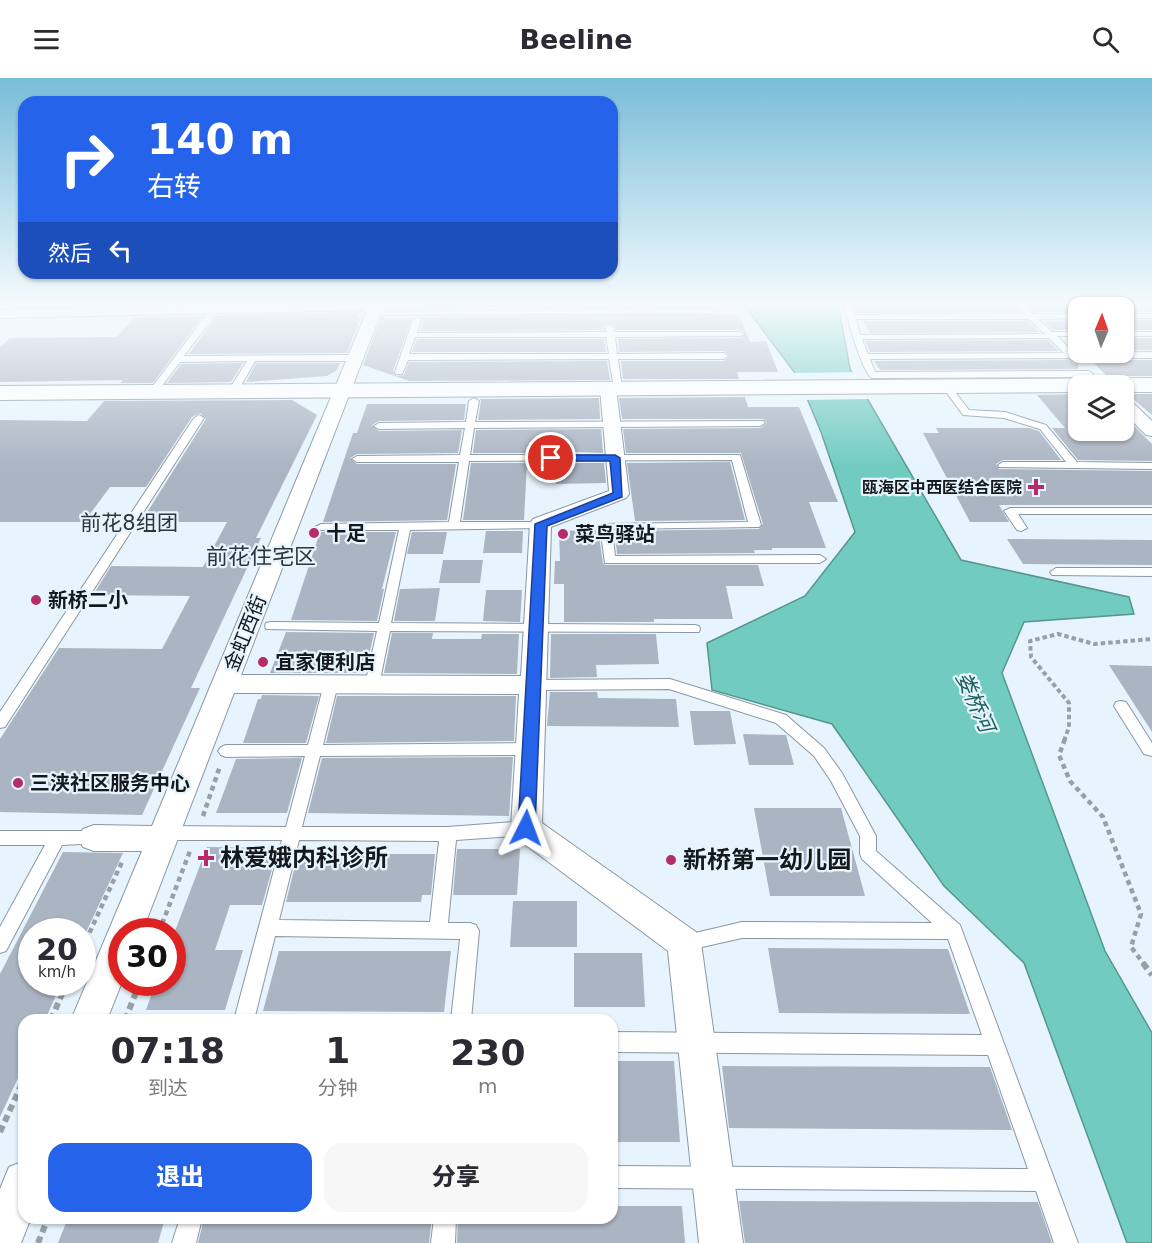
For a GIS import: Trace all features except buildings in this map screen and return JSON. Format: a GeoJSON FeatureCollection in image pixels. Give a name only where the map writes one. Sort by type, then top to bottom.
{"type":"FeatureCollection","features":[{"type":"Feature","properties":{"kind":"street","name":"金虹西街"},"geometry":{"type":"LineString","coordinates":[[129,918],[153,837],[224,684],[356,358]]}},
{"type":"Feature","properties":{"kind":"street"},"geometry":{"type":"LineString","coordinates":[[0,393],[946,386],[1068,383]]}},
{"type":"Feature","properties":{"kind":"street"},"geometry":{"type":"LineString","coordinates":[[1134,384],[1152,385]]}},
{"type":"Feature","properties":{"kind":"street"},"geometry":{"type":"LineString","coordinates":[[613,388],[612,425],[618,494],[541,525],[526,828],[684,943],[721,1243]]}},
{"type":"Feature","properties":{"kind":"street"},"geometry":{"type":"LineString","coordinates":[[1134,413],[1149,426]]}},
{"type":"Feature","properties":{"kind":"street"},"geometry":{"type":"LineString","coordinates":[[224,684],[533,685]]}},
{"type":"Feature","properties":{"kind":"street"},"geometry":{"type":"LineString","coordinates":[[94,838],[153,837]]}},
{"type":"Feature","properties":{"kind":"street"},"geometry":{"type":"LineString","coordinates":[[91,1014],[108,973]]}},
{"type":"Feature","properties":{"kind":"street"},"geometry":{"type":"LineString","coordinates":[[0,1242],[18,1197]]}},
{"type":"Feature","properties":{"kind":"lane"},"geometry":{"type":"LineString","coordinates":[[153,392],[179,359],[226,358]]}},
{"type":"Feature","properties":{"kind":"lane"},"geometry":{"type":"LineString","coordinates":[[233,391],[253,358]]}},
{"type":"Feature","properties":{"kind":"lane"},"geometry":{"type":"LineString","coordinates":[[399,372],[404,358]]}},
{"type":"Feature","properties":{"kind":"lane"},"geometry":{"type":"LineString","coordinates":[[613,358],[613,388]]}},
{"type":"Feature","properties":{"kind":"lane"},"geometry":{"type":"LineString","coordinates":[[865,358],[872,375],[1068,381]]}},
{"type":"Feature","properties":{"kind":"lane"},"geometry":{"type":"LineString","coordinates":[[1080,363],[1092,375]]}},
{"type":"Feature","properties":{"kind":"lane"},"geometry":{"type":"LineString","coordinates":[[946,386],[966,413],[1005,415],[1043,427],[1073,464]]}},
{"type":"Feature","properties":{"kind":"lane"},"geometry":{"type":"LineString","coordinates":[[454,526],[474,401]]}},
{"type":"Feature","properties":{"kind":"lane"},"geometry":{"type":"LineString","coordinates":[[0,723],[199,418]]}},
{"type":"Feature","properties":{"kind":"lane"},"geometry":{"type":"LineString","coordinates":[[379,426],[760,423]]}},
{"type":"Feature","properties":{"kind":"lane"},"geometry":{"type":"LineString","coordinates":[[357,459],[736,457],[755,525],[606,526],[609,560],[820,559]]}},
{"type":"Feature","properties":{"kind":"lane"},"geometry":{"type":"LineString","coordinates":[[1003,465],[1152,466]]}},
{"type":"Feature","properties":{"kind":"lane"},"geometry":{"type":"LineString","coordinates":[[1021,528],[1010,511],[1152,511]]}},
{"type":"Feature","properties":{"kind":"lane"},"geometry":{"type":"LineString","coordinates":[[321,527],[541,525]]}},
{"type":"Feature","properties":{"kind":"lane"},"geometry":{"type":"LineString","coordinates":[[372,684],[405,527]]}},
{"type":"Feature","properties":{"kind":"lane"},"geometry":{"type":"LineString","coordinates":[[1056,572],[1152,572]]}},
{"type":"Feature","properties":{"kind":"lane"},"geometry":{"type":"LineString","coordinates":[[271,626],[694,629]]}},
{"type":"Feature","properties":{"kind":"lane"},"geometry":{"type":"LineString","coordinates":[[246,1014],[331,684]]}},
{"type":"Feature","properties":{"kind":"lane"},"geometry":{"type":"LineString","coordinates":[[533,685],[670,684],[781,719],[819,752],[837,777],[868,836],[868,854],[954,931],[1066,1243]]}},
{"type":"Feature","properties":{"kind":"lane"},"geometry":{"type":"LineString","coordinates":[[1121,706],[1149,750],[1152,750]]}},
{"type":"Feature","properties":{"kind":"lane"},"geometry":{"type":"LineString","coordinates":[[225,751],[531,749]]}},
{"type":"Feature","properties":{"kind":"lane"},"geometry":{"type":"LineString","coordinates":[[153,837],[448,834],[526,828]]}},
{"type":"Feature","properties":{"kind":"lane"},"geometry":{"type":"LineString","coordinates":[[438,930],[448,834]]}},
{"type":"Feature","properties":{"kind":"lane"},"geometry":{"type":"LineString","coordinates":[[0,838],[94,838]]}},
{"type":"Feature","properties":{"kind":"lane"},"geometry":{"type":"LineString","coordinates":[[0,945],[57,838]]}},
{"type":"Feature","properties":{"kind":"lane"},"geometry":{"type":"LineString","coordinates":[[268,928],[470,931],[462,1014]]}},
{"type":"Feature","properties":{"kind":"lane"},"geometry":{"type":"LineString","coordinates":[[684,943],[742,930],[954,931]]}},
{"type":"Feature","properties":{"kind":"lane"},"geometry":{"type":"LineString","coordinates":[[618,1042],[995,1045]]}},
{"type":"Feature","properties":{"kind":"lane"},"geometry":{"type":"LineString","coordinates":[[618,1177],[1044,1180]]}},
{"type":"Feature","properties":{"kind":"lane"},"geometry":{"type":"LineString","coordinates":[[184,1243],[189,1224]]}},
{"type":"Feature","properties":{"kind":"lane"},"geometry":{"type":"LineString","coordinates":[[443,1243],[445,1224]]}},
{"type":"Feature","properties":{"kind":"path"},"geometry":{"type":"LineString","coordinates":[[1152,639],[1123,644],[1092,644],[1063,633],[1042,635],[1030,641],[1031,657],[1069,703],[1069,727],[1059,754],[1071,782],[1103,817],[1114,843],[1141,914],[1131,947],[1152,975]]}},
{"type":"Feature","properties":{"kind":"path"},"geometry":{"type":"LineString","coordinates":[[96,927],[153,837]]}},
{"type":"Feature","properties":{"kind":"path"},"geometry":{"type":"LineString","coordinates":[[54,1014],[62,996]]}},
{"type":"Feature","properties":{"kind":"path"},"geometry":{"type":"LineString","coordinates":[[127,1014],[134,996]]}},
{"type":"Feature","properties":{"kind":"path"},"geometry":{"type":"LineString","coordinates":[[0,1132],[18,1092]]}},
{"type":"Feature","properties":{"kind":"path"},"geometry":{"type":"LineString","coordinates":[[38,1243],[46,1224]]}},
{"type":"Feature","properties":{"kind":"water","name":"娄桥河"},"geometry":{"type":"Polygon","coordinates":[[[784,358],[848,358],[850,369],[961,560],[1129,597],[1134,614],[1024,622],[1002,673],[1105,951],[1152,1033],[1152,1243],[1127,1243],[1024,963],[944,886],[832,724],[712,690],[707,643],[805,596],[855,532],[821,432],[798,377],[784,358]]]}},
{"type":"Feature","properties":{"kind":"pier"},"geometry":{"type":"Polygon","coordinates":[[[856,372],[872,399],[805,400],[791,373],[856,372]]]}},
{"type":"Feature","properties":{"kind":"place","name":"瓯海区中西医结合医院"},"geometry":{"type":"Point","coordinates":[1036,487]}},
{"type":"Feature","properties":{"kind":"place","name":"十足"},"geometry":{"type":"Point","coordinates":[314,533]}},
{"type":"Feature","properties":{"kind":"place","name":"菜鸟驿站"},"geometry":{"type":"Point","coordinates":[563,534]}},
{"type":"Feature","properties":{"kind":"place","name":"新桥二小"},"geometry":{"type":"Point","coordinates":[36,600]}},
{"type":"Feature","properties":{"kind":"place","name":"宜家便利店"},"geometry":{"type":"Point","coordinates":[263,662]}},
{"type":"Feature","properties":{"kind":"place","name":"三浃社区服务中心"},"geometry":{"type":"Point","coordinates":[18,783]}},
{"type":"Feature","properties":{"kind":"place","name":"林爱娥内科诊所"},"geometry":{"type":"Point","coordinates":[206,858]}},
{"type":"Feature","properties":{"kind":"place","name":"新桥第一幼儿园"},"geometry":{"type":"Point","coordinates":[671,860]}},
{"type":"Feature","properties":{"kind":"district","name":"前花8组团"},"geometry":{"type":"Point","coordinates":[129,523]}},
{"type":"Feature","properties":{"kind":"district","name":"前花住宅区"},"geometry":{"type":"Point","coordinates":[261,556]}},
{"type":"Feature","properties":{"kind":"route"},"geometry":{"type":"LineString","coordinates":[[526,828],[541,524],[618,494],[615,458],[551,458]]}}]}
